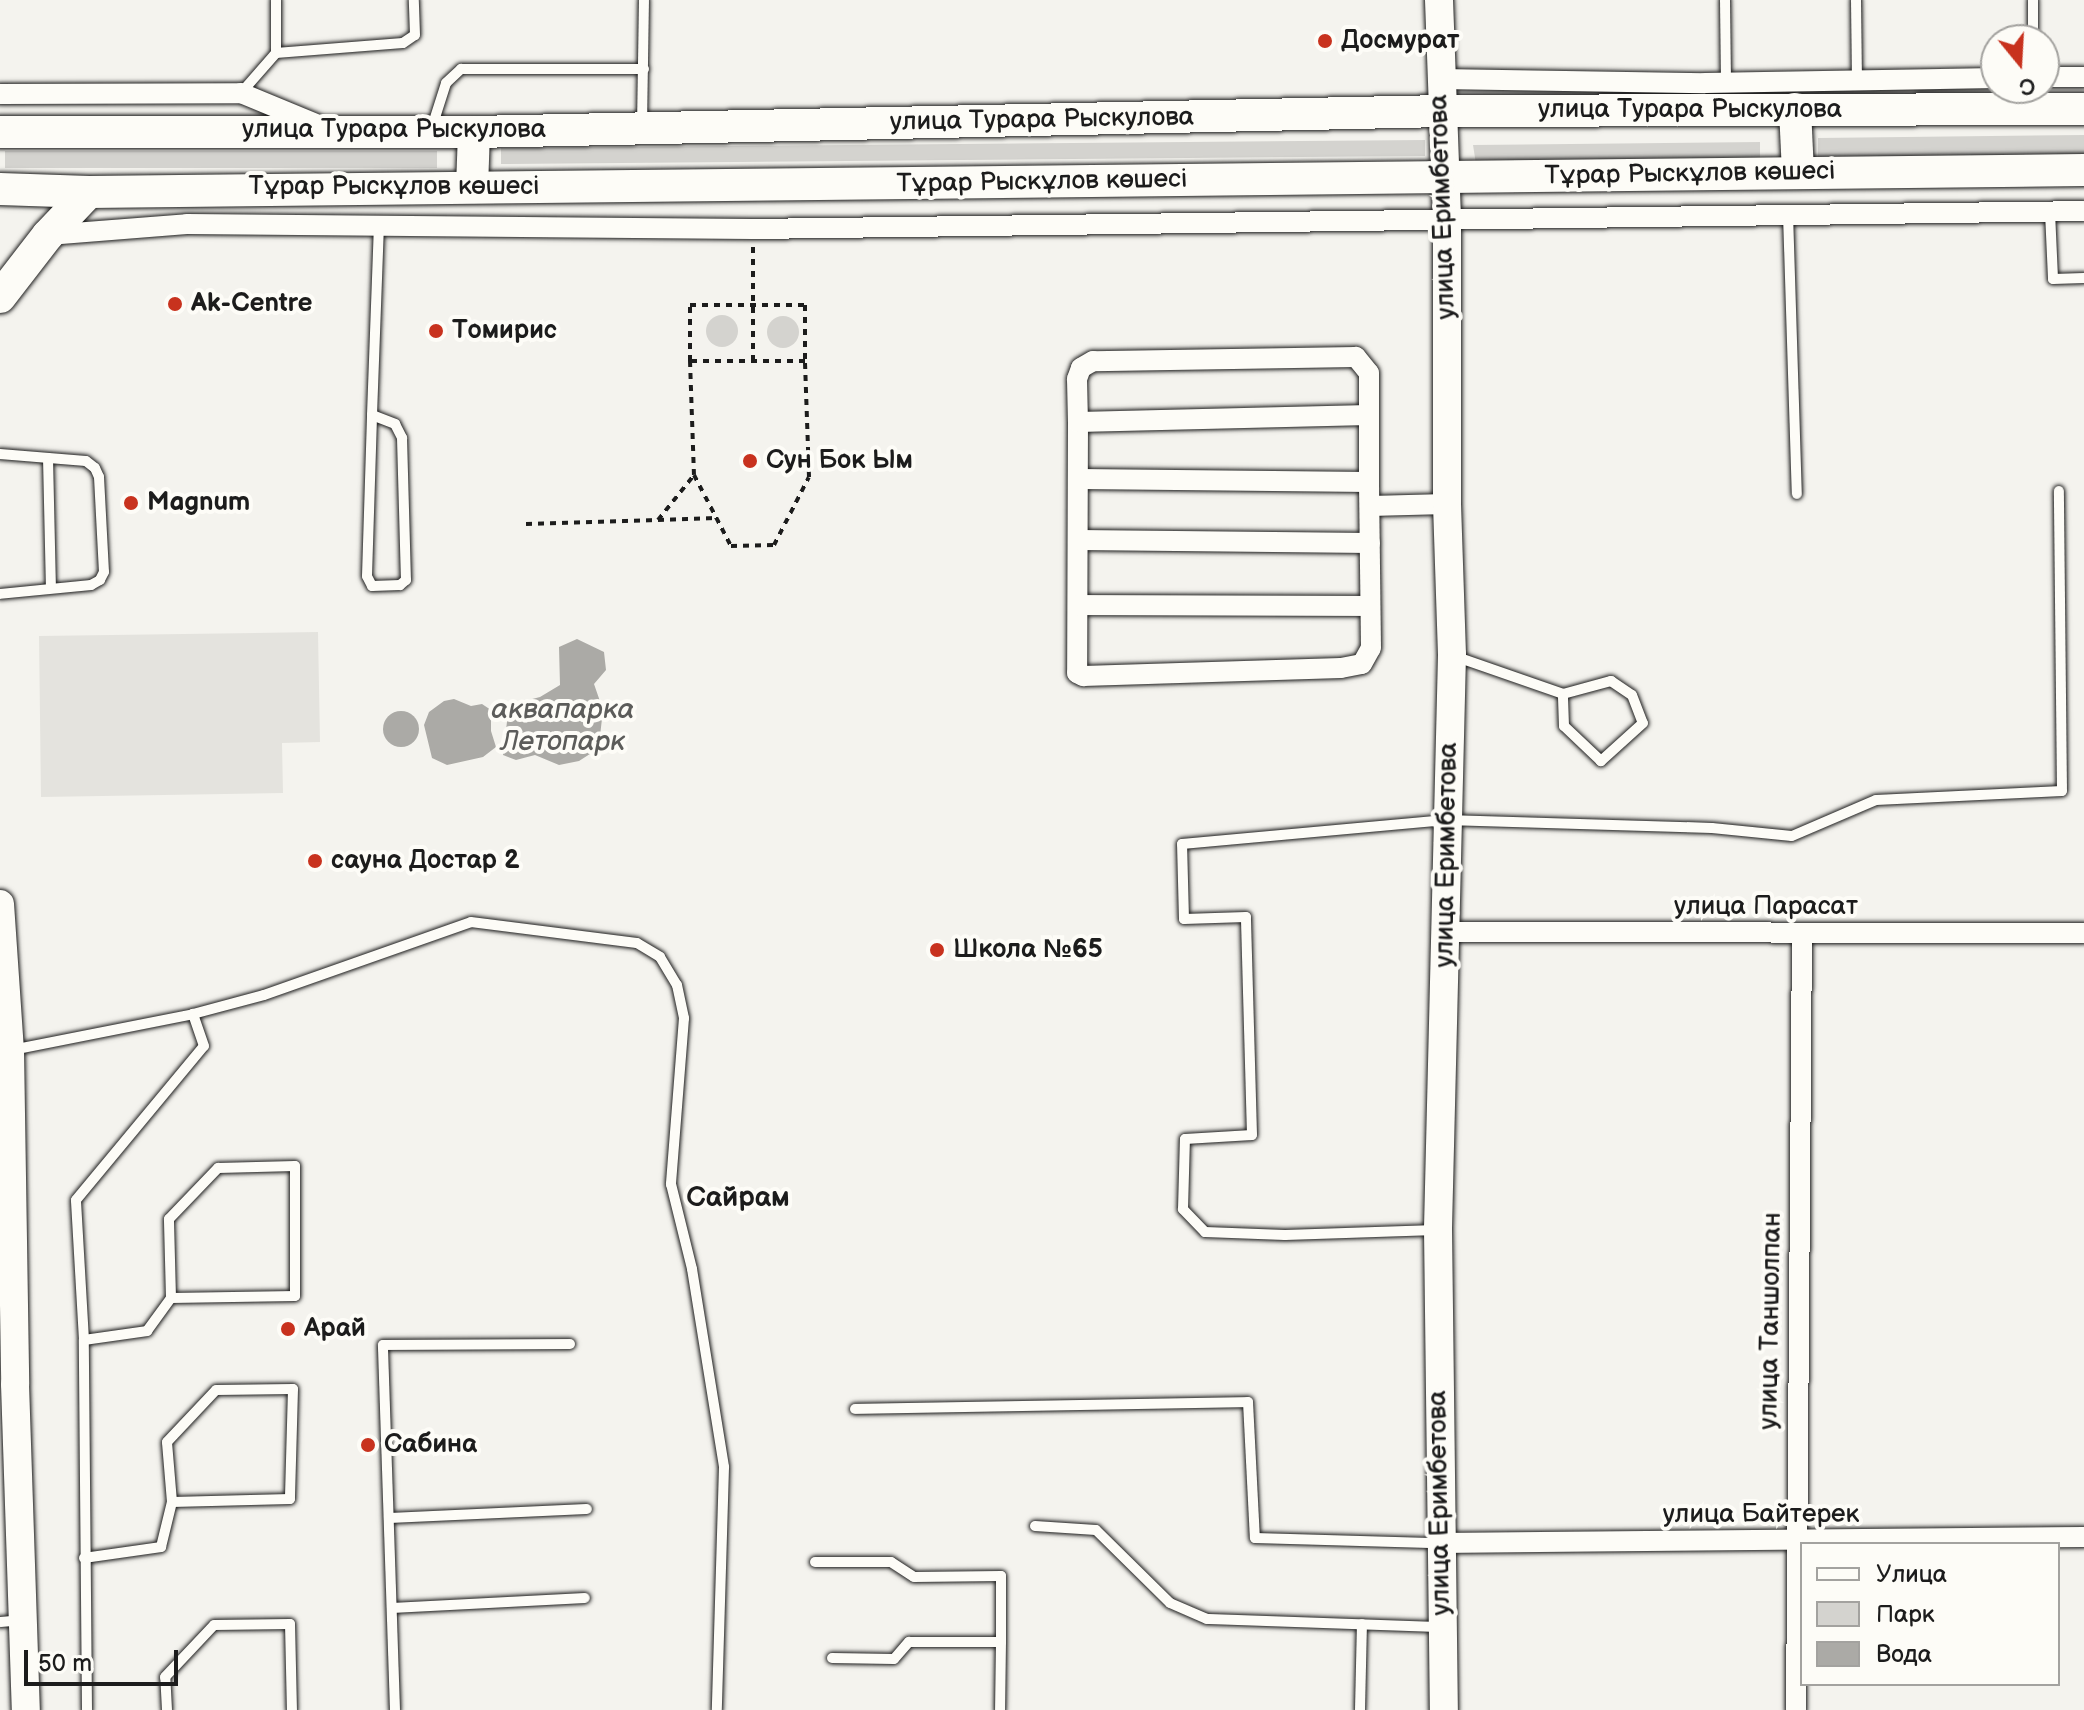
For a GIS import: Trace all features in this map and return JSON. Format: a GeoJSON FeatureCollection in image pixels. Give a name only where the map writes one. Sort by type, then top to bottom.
{"type":"FeatureCollection","features":[{"type":"Feature","properties":{"kind":"main road","name":"улица Еримбетова"},"geometry":{"type":"LineString","coordinates":[[1439,0],[1447,218],[1447,504],[1452,655],[1438,1229],[1439,1543],[1444,1710]]}},
{"type":"Feature","properties":{"kind":"main road"},"geometry":{"type":"LineString","coordinates":[[1795,109],[1798,172]]}},
{"type":"Feature","properties":{"kind":"main road","name":"улица Турара Рыскулова"},"geometry":{"type":"LineString","coordinates":[[0,132],[328,129],[474,132],[1441,111],[2084,109]]}},
{"type":"Feature","properties":{"kind":"main road"},"geometry":{"type":"LineString","coordinates":[[472,187],[474,132]]}},
{"type":"Feature","properties":{"kind":"main road","name":"Тұрар Рыскұлов көшесі"},"geometry":{"type":"LineString","coordinates":[[0,189],[89,192],[189,206],[472,187],[2084,170]]}},
{"type":"Feature","properties":{"kind":"main road"},"geometry":{"type":"LineString","coordinates":[[0,297],[48,235],[89,192]]}},
{"type":"Feature","properties":{"kind":"main road"},"geometry":{"type":"LineString","coordinates":[[0,904],[10,1050],[8,1384],[11,1621],[26,1710]]}},
{"type":"Feature","properties":{"kind":"street"},"geometry":{"type":"LineString","coordinates":[[2060,77],[2084,77]]}},
{"type":"Feature","properties":{"kind":"street"},"geometry":{"type":"LineString","coordinates":[[1440,79],[1726,83],[1980,78]]}},
{"type":"Feature","properties":{"kind":"street"},"geometry":{"type":"LineString","coordinates":[[1620,110],[1705,83]]}},
{"type":"Feature","properties":{"kind":"street"},"geometry":{"type":"LineString","coordinates":[[0,94],[241,93],[328,129]]}},
{"type":"Feature","properties":{"kind":"street"},"geometry":{"type":"LineString","coordinates":[[48,235],[189,206],[379,226],[752,229],[2084,211]]}},
{"type":"Feature","properties":{"kind":"street"},"geometry":{"type":"LineString","coordinates":[[1356,357],[1369,373],[1369,415],[1368,606],[1371,648],[1362,664],[1341,668],[1083,676],[1077,673],[1080,479],[1077,379],[1081,368],[1093,361],[1356,357]]}},
{"type":"Feature","properties":{"kind":"street"},"geometry":{"type":"LineString","coordinates":[[1078,422],[1369,415]]}},
{"type":"Feature","properties":{"kind":"street"},"geometry":{"type":"LineString","coordinates":[[1080,479],[1369,482]]}},
{"type":"Feature","properties":{"kind":"street"},"geometry":{"type":"LineString","coordinates":[[1370,506],[1447,504]]}},
{"type":"Feature","properties":{"kind":"street"},"geometry":{"type":"LineString","coordinates":[[1079,540],[1370,543]]}},
{"type":"Feature","properties":{"kind":"street"},"geometry":{"type":"LineString","coordinates":[[1078,605],[1368,606]]}},
{"type":"Feature","properties":{"kind":"street","name":"улица Парасат"},"geometry":{"type":"LineString","coordinates":[[1447,932],[2084,933]]}},
{"type":"Feature","properties":{"kind":"street","name":"улица Таншолпан"},"geometry":{"type":"LineString","coordinates":[[1796,1710],[1802,933]]}},
{"type":"Feature","properties":{"kind":"street","name":"улица Байтерек"},"geometry":{"type":"LineString","coordinates":[[1439,1543],[2084,1537]]}},
{"type":"Feature","properties":{"kind":"lane"},"geometry":{"type":"LineString","coordinates":[[241,93],[276,53],[276,0]]}},
{"type":"Feature","properties":{"kind":"lane"},"geometry":{"type":"LineString","coordinates":[[276,53],[403,43],[415,35],[414,0]]}},
{"type":"Feature","properties":{"kind":"lane"},"geometry":{"type":"LineString","coordinates":[[642,128],[644,0]]}},
{"type":"Feature","properties":{"kind":"lane"},"geometry":{"type":"LineString","coordinates":[[1725,0],[1726,83]]}},
{"type":"Feature","properties":{"kind":"lane"},"geometry":{"type":"LineString","coordinates":[[1856,0],[1857,81]]}},
{"type":"Feature","properties":{"kind":"lane"},"geometry":{"type":"LineString","coordinates":[[2033,0],[2033,24]]}},
{"type":"Feature","properties":{"kind":"lane"},"geometry":{"type":"LineString","coordinates":[[430,131],[446,83],[461,69],[644,69]]}},
{"type":"Feature","properties":{"kind":"lane"},"geometry":{"type":"LineString","coordinates":[[2050,212],[2053,279],[2084,278]]}},
{"type":"Feature","properties":{"kind":"lane"},"geometry":{"type":"LineString","coordinates":[[1788,214],[1797,494]]}},
{"type":"Feature","properties":{"kind":"lane"},"geometry":{"type":"LineString","coordinates":[[372,415],[395,424],[402,438],[406,580],[400,585],[372,586],[367,576],[372,415],[379,226]]}},
{"type":"Feature","properties":{"kind":"lane"},"geometry":{"type":"LineString","coordinates":[[0,454],[86,461],[95,468],[99,477],[104,572],[100,580],[91,585],[0,594]]}},
{"type":"Feature","properties":{"kind":"lane"},"geometry":{"type":"LineString","coordinates":[[48,458],[51,588]]}},
{"type":"Feature","properties":{"kind":"lane"},"geometry":{"type":"LineString","coordinates":[[1438,1229],[1285,1235],[1205,1232],[1183,1209],[1185,1139],[1252,1135],[1246,917],[1184,919],[1182,844],[1446,820],[1712,828],[1792,836],[1876,800],[2062,791],[2059,491]]}},
{"type":"Feature","properties":{"kind":"lane"},"geometry":{"type":"LineString","coordinates":[[1452,655],[1563,694],[1611,681],[1632,695],[1643,723],[1601,761],[1564,726],[1563,694]]}},
{"type":"Feature","properties":{"kind":"lane"},"geometry":{"type":"LineString","coordinates":[[10,1050],[193,1014],[264,995],[471,922],[637,943],[660,957],[677,985],[684,1018],[671,1184],[692,1269],[724,1467],[717,1710]]}},
{"type":"Feature","properties":{"kind":"lane"},"geometry":{"type":"LineString","coordinates":[[87,1710],[84,1340],[76,1200],[204,1046],[193,1014]]}},
{"type":"Feature","properties":{"kind":"lane"},"geometry":{"type":"LineString","coordinates":[[84,1340],[147,1331],[171,1298],[169,1219],[218,1168],[295,1166],[295,1296],[171,1298]]}},
{"type":"Feature","properties":{"kind":"lane"},"geometry":{"type":"LineString","coordinates":[[395,1710],[383,1345],[570,1344]]}},
{"type":"Feature","properties":{"kind":"lane"},"geometry":{"type":"LineString","coordinates":[[84,1558],[161,1547],[172,1502],[167,1442],[216,1390],[293,1389],[290,1499],[172,1502]]}},
{"type":"Feature","properties":{"kind":"lane"},"geometry":{"type":"LineString","coordinates":[[855,1409],[1248,1402],[1255,1538],[1439,1543]]}},
{"type":"Feature","properties":{"kind":"lane"},"geometry":{"type":"LineString","coordinates":[[389,1518],[587,1509]]}},
{"type":"Feature","properties":{"kind":"lane"},"geometry":{"type":"LineString","coordinates":[[1035,1526],[1096,1530],[1170,1603],[1207,1619],[1442,1627]]}},
{"type":"Feature","properties":{"kind":"lane"},"geometry":{"type":"LineString","coordinates":[[815,1562],[891,1562],[914,1577],[1001,1576],[1000,1710]]}},
{"type":"Feature","properties":{"kind":"lane"},"geometry":{"type":"LineString","coordinates":[[392,1608],[585,1598]]}},
{"type":"Feature","properties":{"kind":"lane"},"geometry":{"type":"LineString","coordinates":[[167,1710],[165,1677],[214,1625],[290,1624],[292,1710]]}},
{"type":"Feature","properties":{"kind":"lane"},"geometry":{"type":"LineString","coordinates":[[1360,1710],[1362,1624]]}},
{"type":"Feature","properties":{"kind":"lane"},"geometry":{"type":"LineString","coordinates":[[832,1658],[894,1659],[909,1642],[1001,1642]]}},
{"type":"Feature","properties":{"kind":"path"},"geometry":{"type":"LineString","coordinates":[[752,229],[753,361]]}},
{"type":"Feature","properties":{"kind":"path"},"geometry":{"type":"LineString","coordinates":[[690,305],[753,306],[805,305],[809,477],[774,545],[731,546],[694,475],[690,305]]}},
{"type":"Feature","properties":{"kind":"path"},"geometry":{"type":"LineString","coordinates":[[690,361],[805,361]]}},
{"type":"Feature","properties":{"kind":"path"},"geometry":{"type":"LineString","coordinates":[[658,520],[694,475]]}},
{"type":"Feature","properties":{"kind":"path"},"geometry":{"type":"LineString","coordinates":[[526,524],[716,518]]}},
{"type":"Feature","properties":{"kind":"shaded area"},"geometry":{"type":"Polygon","coordinates":[[[318,632],[320,742],[282,743],[283,793],[41,797],[39,636],[318,632]]]}},
{"type":"Feature","properties":{"kind":"green space"},"geometry":{"type":"Polygon","coordinates":[[[2084,135],[2084,154],[1818,157],[1818,138],[2084,135]]]}},
{"type":"Feature","properties":{"kind":"green space"},"geometry":{"type":"Polygon","coordinates":[[[1425,140],[1425,156],[501,164],[501,148],[1425,140]]]}},
{"type":"Feature","properties":{"kind":"green space"},"geometry":{"type":"Polygon","coordinates":[[[1760,142],[1760,161],[1476,164],[1473,145],[1760,142]]]}},
{"type":"Feature","properties":{"kind":"green space"},"geometry":{"type":"Polygon","coordinates":[[[5,151],[437,151],[437,168],[5,168],[5,151]]]}},
{"type":"Feature","properties":{"kind":"green space"},"geometry":{"type":"Polygon","coordinates":[[[722,315],[733,320],[738,331],[733,342],[722,347],[711,342],[706,331],[711,320],[722,315]]]}},
{"type":"Feature","properties":{"kind":"green space"},"geometry":{"type":"Polygon","coordinates":[[[783,316],[794,321],[799,332],[794,343],[783,348],[772,343],[767,332],[772,321],[783,316]]]}},
{"type":"Feature","properties":{"kind":"water","name":"аквапарка Летопарк"},"geometry":{"type":"Polygon","coordinates":[[[577,639],[604,652],[606,670],[594,684],[603,710],[600,736],[593,752],[579,761],[559,765],[535,755],[516,760],[503,755],[509,705],[540,697],[560,685],[559,647],[577,639]]]}},
{"type":"Feature","properties":{"kind":"water"},"geometry":{"type":"Polygon","coordinates":[[[454,699],[471,706],[482,704],[491,710],[491,731],[496,747],[483,757],[447,765],[432,758],[424,725],[429,712],[444,701],[454,699]]]}},
{"type":"Feature","properties":{"kind":"water"},"geometry":{"type":"Polygon","coordinates":[[[401,711],[414,716],[419,729],[414,742],[401,747],[388,742],[383,729],[388,716],[401,711]]]}},
{"type":"Feature","properties":{"kind":"place","name":"Досмурат"},"geometry":{"type":"Point","coordinates":[1325,41]}},
{"type":"Feature","properties":{"kind":"place","name":"Ak-Centre"},"geometry":{"type":"Point","coordinates":[175,304]}},
{"type":"Feature","properties":{"kind":"place","name":"Томирис"},"geometry":{"type":"Point","coordinates":[436,331]}},
{"type":"Feature","properties":{"kind":"place","name":"Сун Бок Ым"},"geometry":{"type":"Point","coordinates":[750,461]}},
{"type":"Feature","properties":{"kind":"place","name":"Magnum"},"geometry":{"type":"Point","coordinates":[131,503]}},
{"type":"Feature","properties":{"kind":"place","name":"сауна Достар 2"},"geometry":{"type":"Point","coordinates":[315,861]}},
{"type":"Feature","properties":{"kind":"place","name":"Школа №65"},"geometry":{"type":"Point","coordinates":[937,950]}},
{"type":"Feature","properties":{"kind":"place","name":"Арай"},"geometry":{"type":"Point","coordinates":[288,1329]}},
{"type":"Feature","properties":{"kind":"place","name":"Сабина"},"geometry":{"type":"Point","coordinates":[368,1445]}},
{"type":"Feature","properties":{"kind":"district","name":"Сайрам"},"geometry":{"type":"Point","coordinates":[738,1198]}}]}
